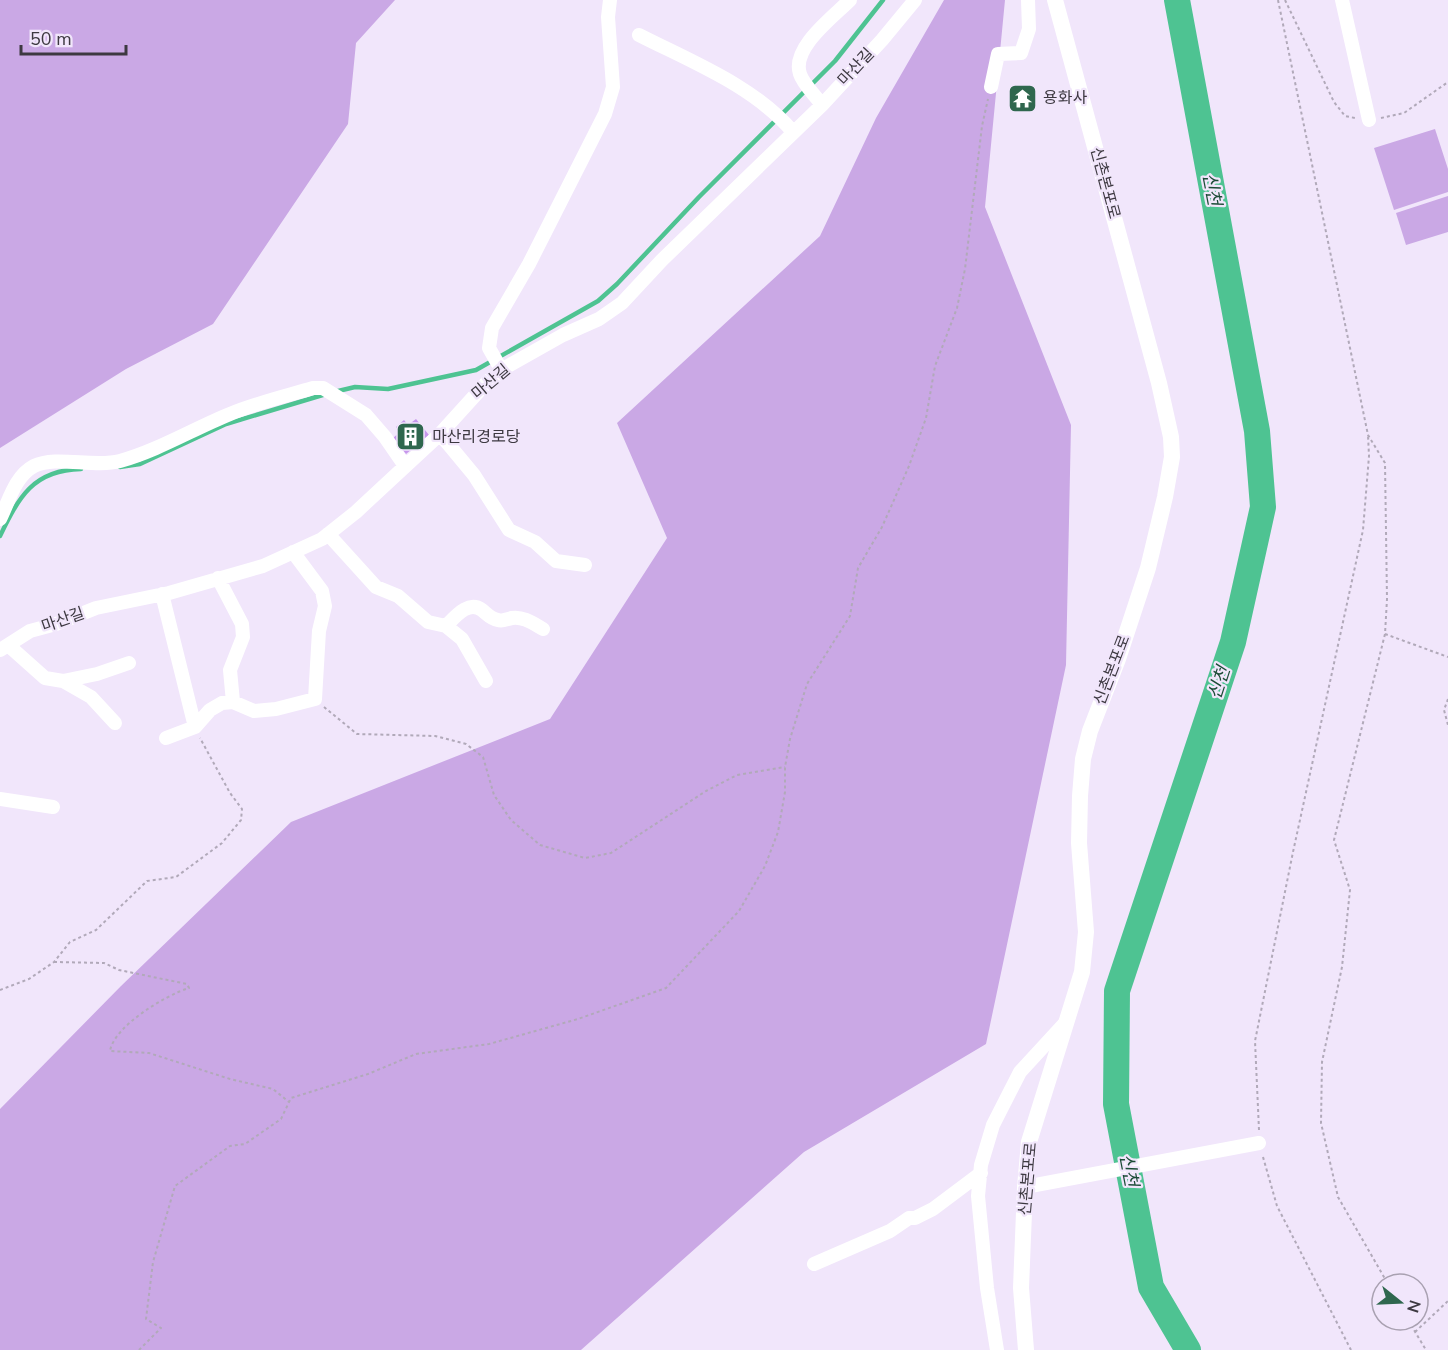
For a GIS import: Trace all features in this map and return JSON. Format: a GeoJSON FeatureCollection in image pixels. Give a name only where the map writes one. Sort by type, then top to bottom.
{"type":"FeatureCollection","features":[{"type":"Feature","properties":{"kind":"main road","name":"신촌본포로"},"geometry":{"type":"LineString","coordinates":[[1026,1350],[1021,1288],[1029,1142],[1082,972],[1086,932],[1079,843],[1083,759],[1090,731],[1118,659],[1148,568],[1172,457],[1171,437],[1159,383],[1055,0]]}},
{"type":"Feature","properties":{"kind":"street"},"geometry":{"type":"LineString","coordinates":[[499,366],[489,348],[492,328],[529,264],[605,114],[613,87],[609,0]]}},
{"type":"Feature","properties":{"kind":"street"},"geometry":{"type":"LineString","coordinates":[[818,99],[800,75],[799,60],[808,41],[850,0]]}},
{"type":"Feature","properties":{"kind":"street","name":"마산길"},"geometry":{"type":"LineString","coordinates":[[2,649],[30,631],[56,624],[96,608],[162,594],[263,566],[322,539],[356,512],[440,434],[499,366],[599,319],[622,303],[789,127],[882,40],[915,0]]}},
{"type":"Feature","properties":{"kind":"street"},"geometry":{"type":"LineString","coordinates":[[991,87],[998,54],[1021,52],[1029,29],[1028,0]]}},
{"type":"Feature","properties":{"kind":"street"},"geometry":{"type":"LineString","coordinates":[[1342,0],[1369,120]]}},
{"type":"Feature","properties":{"kind":"street"},"geometry":{"type":"LineString","coordinates":[[639,35],[729,82],[768,106],[789,127]]}},
{"type":"Feature","properties":{"kind":"street"},"geometry":{"type":"LineString","coordinates":[[0,519],[20,477],[31,467],[44,461],[93,464],[117,462],[144,453],[232,413],[313,388],[323,388],[366,415],[405,466]]}},
{"type":"Feature","properties":{"kind":"street"},"geometry":{"type":"LineString","coordinates":[[440,434],[474,474],[509,530],[535,542],[556,561],[585,565]]}},
{"type":"Feature","properties":{"kind":"street"},"geometry":{"type":"LineString","coordinates":[[328,534],[376,587],[398,597],[429,622],[446,626],[462,639],[486,681]]}},
{"type":"Feature","properties":{"kind":"street"},"geometry":{"type":"LineString","coordinates":[[166,738],[195,727],[210,710],[222,703],[233,702],[254,711],[276,709],[315,699],[319,631],[325,606],[322,591],[294,552]]}},
{"type":"Feature","properties":{"kind":"street"},"geometry":{"type":"LineString","coordinates":[[218,578],[242,624],[243,637],[230,670],[233,702]]}},
{"type":"Feature","properties":{"kind":"street"},"geometry":{"type":"LineString","coordinates":[[162,594],[195,727]]}},
{"type":"Feature","properties":{"kind":"street"},"geometry":{"type":"LineString","coordinates":[[446,626],[459,612],[468,608],[480,608],[492,618],[500,621],[514,617],[528,620],[543,629]]}},
{"type":"Feature","properties":{"kind":"street"},"geometry":{"type":"LineString","coordinates":[[2,649],[45,678],[63,681],[91,697],[116,723]]}},
{"type":"Feature","properties":{"kind":"street"},"geometry":{"type":"LineString","coordinates":[[63,681],[98,674],[129,663]]}},
{"type":"Feature","properties":{"kind":"street"},"geometry":{"type":"LineString","coordinates":[[0,800],[53,807]]}},
{"type":"Feature","properties":{"kind":"street"},"geometry":{"type":"LineString","coordinates":[[997,1350],[987,1288],[978,1196],[981,1173],[993,1125],[1020,1072],[1067,1020]]}},
{"type":"Feature","properties":{"kind":"street"},"geometry":{"type":"LineString","coordinates":[[1025,1187],[1259,1143]]}},
{"type":"Feature","properties":{"kind":"street"},"geometry":{"type":"LineString","coordinates":[[814,1264],[890,1231],[909,1218],[915,1218],[933,1209],[981,1173]]}},
{"type":"Feature","properties":{"kind":"path"},"geometry":{"type":"LineString","coordinates":[[1278,0],[1368,435],[1369,456],[1364,530],[1295,840],[1255,1041],[1259,1143],[1277,1206],[1351,1350]]}},
{"type":"Feature","properties":{"kind":"path"},"geometry":{"type":"LineString","coordinates":[[139,1350],[161,1328],[146,1319],[153,1262],[175,1186],[230,1146],[245,1144],[281,1119],[291,1098],[368,1074],[416,1054],[489,1044],[578,1019],[666,988],[740,911],[765,866],[778,832],[785,792],[785,767],[790,739],[807,684],[850,616],[858,568],[882,527],[909,466],[926,418],[935,366],[957,308],[966,269],[982,126],[991,87]]}},
{"type":"Feature","properties":{"kind":"path"},"geometry":{"type":"LineString","coordinates":[[1368,435],[1386,462],[1385,634],[1334,840],[1350,890],[1342,967],[1322,1062],[1321,1123],[1338,1197],[1381,1272]]}},
{"type":"Feature","properties":{"kind":"path"},"geometry":{"type":"LineString","coordinates":[[1385,634],[1448,657]]}},
{"type":"Feature","properties":{"kind":"path"},"geometry":{"type":"LineString","coordinates":[[315,699],[357,734],[435,736],[466,744],[483,757],[495,795],[511,820],[540,845],[585,858],[611,854],[706,791],[737,775],[785,767]]}},
{"type":"Feature","properties":{"kind":"path"},"geometry":{"type":"LineString","coordinates":[[1448,699],[1444,710],[1448,725]]}},
{"type":"Feature","properties":{"kind":"path"},"geometry":{"type":"LineString","coordinates":[[0,990],[29,979],[54,962],[70,942],[96,930],[147,881],[176,877],[222,843],[241,820],[242,809],[230,793],[195,727]]}},
{"type":"Feature","properties":{"kind":"path"},"geometry":{"type":"LineString","coordinates":[[54,962],[104,963],[119,970],[188,984],[189,988],[174,993],[139,1016],[117,1037],[110,1051],[149,1053],[230,1079],[273,1089],[289,1102]]}},
{"type":"Feature","properties":{"kind":"path"},"geometry":{"type":"LineString","coordinates":[[1430,1318],[1448,1301]]}},
{"type":"Feature","properties":{"kind":"path"},"geometry":{"type":"LineString","coordinates":[[1415,1332],[1426,1350]]}},
{"type":"Feature","properties":{"kind":"shaded area"},"geometry":{"type":"Polygon","coordinates":[[[0,0],[395,0],[356,43],[348,124],[213,324],[126,369],[0,448],[0,0]]]}},
{"type":"Feature","properties":{"kind":"shaded area"},"geometry":{"type":"Polygon","coordinates":[[[944,0],[1005,0],[985,207],[1071,425],[1066,665],[986,1044],[804,1152],[581,1350],[0,1350],[0,1109],[121,986],[291,822],[550,719],[667,538],[617,423],[820,236],[876,118],[944,0]]]}},
{"type":"Feature","properties":{"kind":"shaded area"},"geometry":{"type":"Polygon","coordinates":[[[1435,129],[1448,169],[1448,192],[1394,210],[1374,148],[1435,129]]]}},
{"type":"Feature","properties":{"kind":"shaded area"},"geometry":{"type":"Polygon","coordinates":[[[1448,196],[1448,232],[1406,245],[1396,213],[1448,196]]]}},
{"type":"Feature","properties":{"kind":"building","name":"마산리경로당"},"geometry":{"type":"Polygon","coordinates":[[[416,419],[429,435],[406,454],[393,438],[400,432],[396,427],[404,420],[408,425],[416,419]]]}},
{"type":"Feature","properties":{"kind":"waterway"},"geometry":{"type":"LineString","coordinates":[[334,392],[355,387],[388,389],[476,370],[598,301],[835,61],[883,0]]}},
{"type":"Feature","properties":{"kind":"waterway","name":"신천"},"geometry":{"type":"LineString","coordinates":[[1177,0],[1257,431],[1263,507],[1233,642],[1117,991],[1116,1104],[1151,1287],[1188,1350]]}},
{"type":"Feature","properties":{"kind":"waterway"},"geometry":{"type":"LineString","coordinates":[[120,467],[140,464],[226,424],[326,394]]}},
{"type":"Feature","properties":{"kind":"waterway"},"geometry":{"type":"LineString","coordinates":[[0,536],[21,498],[39,480],[51,474],[81,469]]}},
{"type":"Feature","properties":{"kind":"place","name":"용화사"},"geometry":{"type":"Point","coordinates":[1022,98]}},
{"type":"Feature","properties":{"kind":"place","name":"마산리경로당"},"geometry":{"type":"Point","coordinates":[411,437]}}]}
